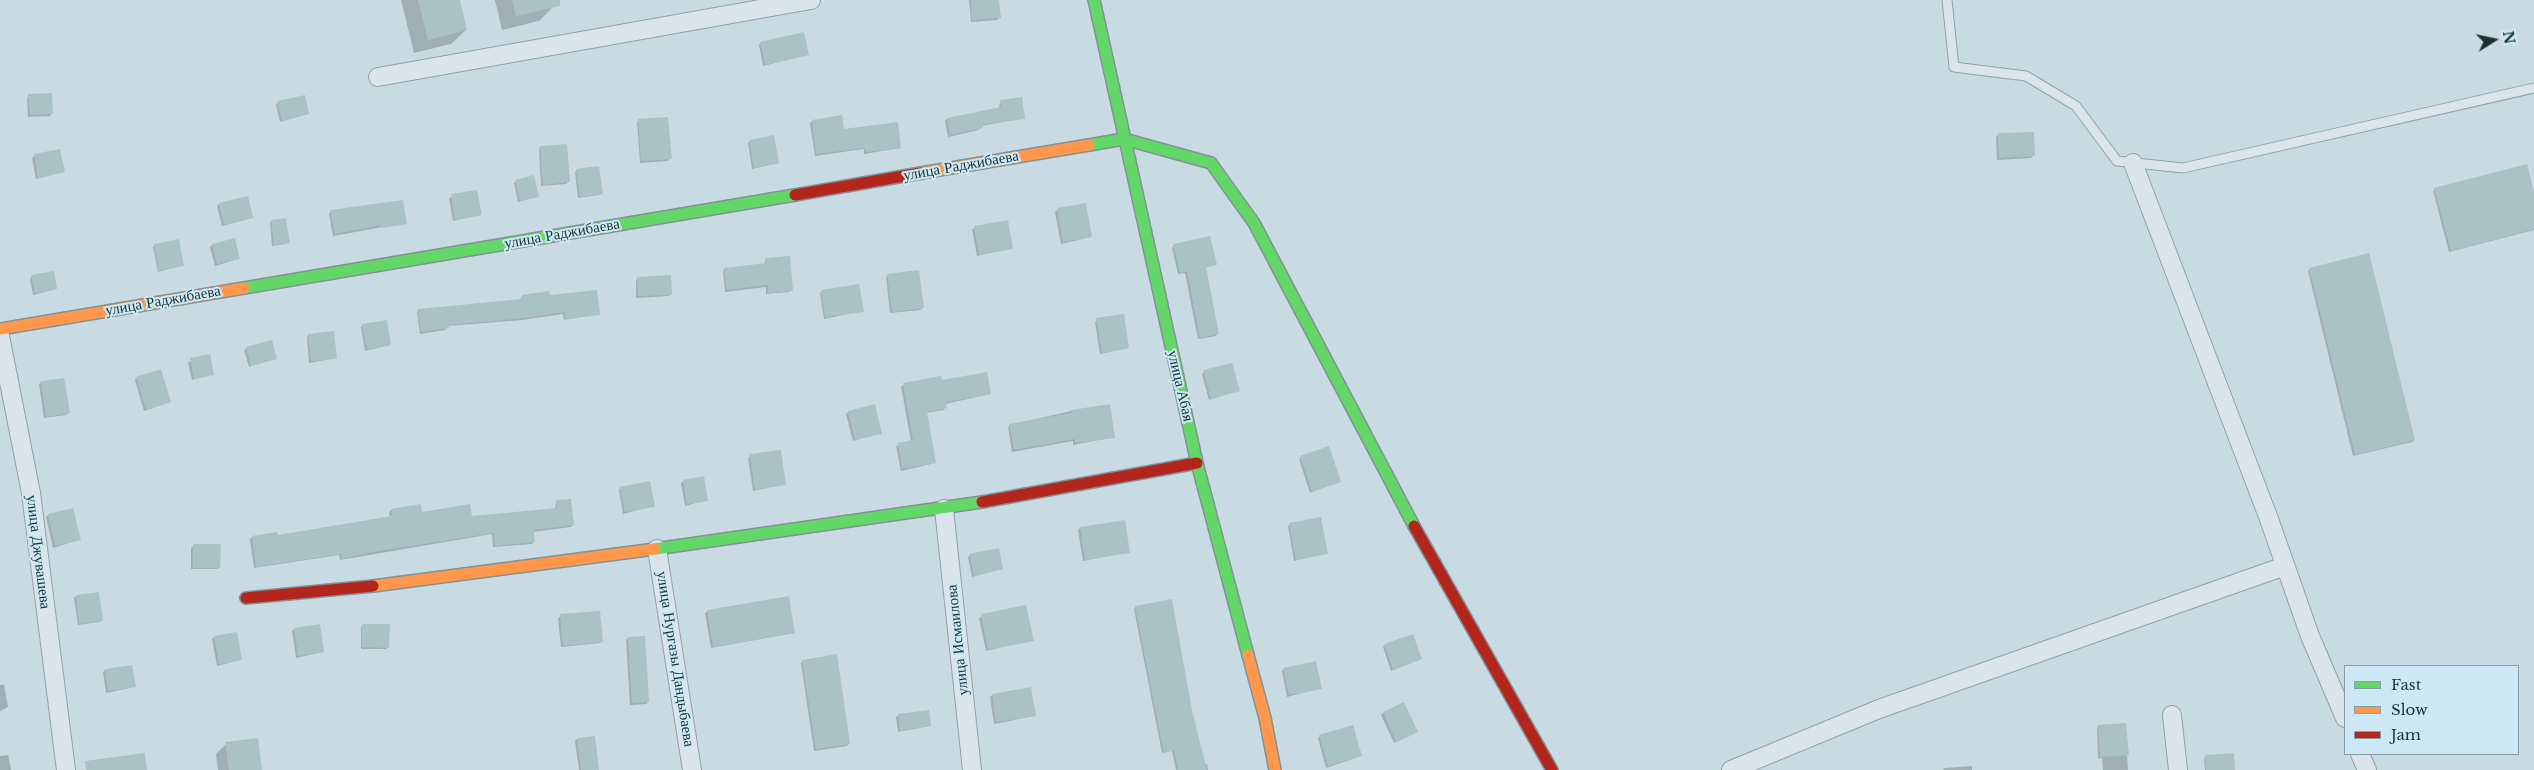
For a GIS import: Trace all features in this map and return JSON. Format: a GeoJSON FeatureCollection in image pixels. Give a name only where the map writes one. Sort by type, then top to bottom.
{"type":"FeatureCollection","features":[{"type":"Feature","properties":{"kind":"street"},"geometry":{"type":"LineString","coordinates":[[378,77],[811,0]]}},
{"type":"Feature","properties":{"kind":"street","name":"улица Абая"},"geometry":{"type":"LineString","coordinates":[[1094,0],[1197,463],[1265,718],[1275,770]]}},
{"type":"Feature","properties":{"kind":"street"},"geometry":{"type":"LineString","coordinates":[[1124,139],[1211,163],[1254,223],[1431,559],[1552,770]]}},
{"type":"Feature","properties":{"kind":"street","name":"улица Раджибаева"},"geometry":{"type":"LineString","coordinates":[[0,329],[1124,139]]}},
{"type":"Feature","properties":{"kind":"street"},"geometry":{"type":"LineString","coordinates":[[2133,163],[2310,636],[2344,716]]}},
{"type":"Feature","properties":{"kind":"street","name":"улица Джувашева"},"geometry":{"type":"LineString","coordinates":[[0,336],[31,493],[66,770]]}},
{"type":"Feature","properties":{"kind":"street"},"geometry":{"type":"LineString","coordinates":[[246,598],[421,582],[944,509],[1197,463]]}},
{"type":"Feature","properties":{"kind":"street","name":"улица Исмаилова"},"geometry":{"type":"LineString","coordinates":[[944,509],[972,770]]}},
{"type":"Feature","properties":{"kind":"street","name":"улица Нургазы Дандыбаева"},"geometry":{"type":"LineString","coordinates":[[657,549],[692,770]]}},
{"type":"Feature","properties":{"kind":"street"},"geometry":{"type":"LineString","coordinates":[[1731,770],[1878,709],[2285,566]]}},
{"type":"Feature","properties":{"kind":"street"},"geometry":{"type":"LineString","coordinates":[[2172,716],[2178,770]]}},
{"type":"Feature","properties":{"kind":"street"},"geometry":{"type":"LineString","coordinates":[[2360,755],[2368,770]]}},
{"type":"Feature","properties":{"kind":"lane"},"geometry":{"type":"LineString","coordinates":[[1947,0],[1954,67],[2026,76],[2076,106],[2117,161],[2183,168],[2534,88]]}},
{"type":"Feature","properties":{"kind":"building"},"geometry":{"type":"Polygon","coordinates":[[[418,0],[460,0],[467,30],[428,40],[418,0]]]}},
{"type":"Feature","properties":{"kind":"building"},"geometry":{"type":"Polygon","coordinates":[[[512,0],[560,0],[560,6],[516,16],[512,0]]]}},
{"type":"Feature","properties":{"kind":"building"},"geometry":{"type":"Polygon","coordinates":[[[971,0],[999,0],[1001,18],[972,20],[971,0]]]}},
{"type":"Feature","properties":{"kind":"building"},"geometry":{"type":"Polygon","coordinates":[[[804,32],[809,55],[765,65],[760,42],[804,32]]]}},
{"type":"Feature","properties":{"kind":"building"},"geometry":{"type":"Polygon","coordinates":[[[52,93],[53,114],[30,115],[28,94],[52,93]]]}},
{"type":"Feature","properties":{"kind":"building"},"geometry":{"type":"Polygon","coordinates":[[[305,95],[309,114],[282,121],[277,101],[305,95]]]}},
{"type":"Feature","properties":{"kind":"building"},"geometry":{"type":"Polygon","coordinates":[[[1022,97],[1025,119],[982,124],[983,128],[950,135],[947,118],[1001,107],[1000,100],[1022,97]]]}},
{"type":"Feature","properties":{"kind":"building"},"geometry":{"type":"Polygon","coordinates":[[[842,115],[844,129],[898,122],[901,148],[866,152],[865,148],[816,154],[812,120],[842,115]]]}},
{"type":"Feature","properties":{"kind":"building"},"geometry":{"type":"Polygon","coordinates":[[[668,117],[672,159],[641,161],[638,119],[668,117]]]}},
{"type":"Feature","properties":{"kind":"building"},"geometry":{"type":"Polygon","coordinates":[[[2034,132],[2035,156],[1999,158],[1998,133],[2034,132]]]}},
{"type":"Feature","properties":{"kind":"building"},"geometry":{"type":"Polygon","coordinates":[[[774,135],[779,163],[754,168],[749,140],[774,135]]]}},
{"type":"Feature","properties":{"kind":"building"},"geometry":{"type":"Polygon","coordinates":[[[567,144],[570,182],[543,185],[540,146],[567,144]]]}},
{"type":"Feature","properties":{"kind":"building"},"geometry":{"type":"Polygon","coordinates":[[[60,149],[65,172],[38,178],[34,154],[60,149]]]}},
{"type":"Feature","properties":{"kind":"building"},"geometry":{"type":"Polygon","coordinates":[[[2527,164],[2534,192],[2534,229],[2451,251],[2434,188],[2527,164]]]}},
{"type":"Feature","properties":{"kind":"building"},"geometry":{"type":"Polygon","coordinates":[[[599,166],[603,194],[580,197],[576,169],[599,166]]]}},
{"type":"Feature","properties":{"kind":"building"},"geometry":{"type":"Polygon","coordinates":[[[534,175],[539,197],[520,201],[515,180],[534,175]]]}},
{"type":"Feature","properties":{"kind":"building"},"geometry":{"type":"Polygon","coordinates":[[[477,190],[482,215],[455,220],[451,194],[477,190]]]}},
{"type":"Feature","properties":{"kind":"building"},"geometry":{"type":"Polygon","coordinates":[[[248,196],[253,218],[224,225],[219,203],[248,196]]]}},
{"type":"Feature","properties":{"kind":"building"},"geometry":{"type":"Polygon","coordinates":[[[403,200],[407,224],[382,228],[381,225],[335,234],[330,210],[403,200]]]}},
{"type":"Feature","properties":{"kind":"building"},"geometry":{"type":"Polygon","coordinates":[[[1086,203],[1092,237],[1063,242],[1057,208],[1086,203]]]}},
{"type":"Feature","properties":{"kind":"building"},"geometry":{"type":"Polygon","coordinates":[[[286,218],[290,243],[274,245],[271,220],[286,218]]]}},
{"type":"Feature","properties":{"kind":"building"},"geometry":{"type":"Polygon","coordinates":[[[1008,220],[1013,249],[979,255],[974,226],[1008,220]]]}},
{"type":"Feature","properties":{"kind":"building"},"geometry":{"type":"Polygon","coordinates":[[[1210,236],[1217,265],[1206,267],[1219,334],[1200,338],[1187,271],[1180,273],[1173,244],[1210,236]]]}},
{"type":"Feature","properties":{"kind":"building"},"geometry":{"type":"Polygon","coordinates":[[[235,238],[240,259],[217,264],[212,244],[235,238]]]}},
{"type":"Feature","properties":{"kind":"building"},"geometry":{"type":"Polygon","coordinates":[[[179,239],[184,266],[159,271],[154,244],[179,239]]]}},
{"type":"Feature","properties":{"kind":"building"},"geometry":{"type":"Polygon","coordinates":[[[2369,253],[2415,440],[2355,455],[2309,268],[2369,253]]]}},
{"type":"Feature","properties":{"kind":"building"},"geometry":{"type":"Polygon","coordinates":[[[790,256],[793,291],[768,293],[768,285],[727,290],[724,268],[766,263],[765,258],[790,256]]]}},
{"type":"Feature","properties":{"kind":"building"},"geometry":{"type":"Polygon","coordinates":[[[919,270],[924,308],[892,312],[887,274],[919,270]]]}},
{"type":"Feature","properties":{"kind":"building"},"geometry":{"type":"Polygon","coordinates":[[[54,271],[57,289],[35,293],[31,275],[54,271]]]}},
{"type":"Feature","properties":{"kind":"building"},"geometry":{"type":"Polygon","coordinates":[[[671,275],[672,295],[638,296],[637,277],[671,275]]]}},
{"type":"Feature","properties":{"kind":"building"},"geometry":{"type":"Polygon","coordinates":[[[859,284],[864,312],[825,317],[821,290],[859,284]]]}},
{"type":"Feature","properties":{"kind":"building"},"geometry":{"type":"Polygon","coordinates":[[[597,290],[600,315],[566,319],[565,312],[525,318],[448,325],[449,328],[421,332],[418,309],[522,299],[522,295],[549,291],[550,295],[597,290]]]}},
{"type":"Feature","properties":{"kind":"building"},"geometry":{"type":"Polygon","coordinates":[[[1124,314],[1129,348],[1102,353],[1096,318],[1124,314]]]}},
{"type":"Feature","properties":{"kind":"building"},"geometry":{"type":"Polygon","coordinates":[[[387,320],[391,345],[367,350],[362,324],[387,320]]]}},
{"type":"Feature","properties":{"kind":"building"},"geometry":{"type":"Polygon","coordinates":[[[334,331],[337,359],[311,361],[308,334],[334,331]]]}},
{"type":"Feature","properties":{"kind":"building"},"geometry":{"type":"Polygon","coordinates":[[[272,340],[277,359],[251,366],[246,347],[272,340]]]}},
{"type":"Feature","properties":{"kind":"building"},"geometry":{"type":"Polygon","coordinates":[[[210,354],[214,375],[194,379],[190,358],[210,354]]]}},
{"type":"Feature","properties":{"kind":"building"},"geometry":{"type":"Polygon","coordinates":[[[1232,363],[1240,391],[1211,399],[1203,370],[1232,363]]]}},
{"type":"Feature","properties":{"kind":"building"},"geometry":{"type":"Polygon","coordinates":[[[161,369],[171,402],[146,410],[136,377],[161,369]]]}},
{"type":"Feature","properties":{"kind":"building"},"geometry":{"type":"Polygon","coordinates":[[[987,372],[991,394],[946,402],[947,408],[927,412],[936,463],[902,469],[898,443],[913,440],[903,383],[941,376],[942,380],[987,372]]]}},
{"type":"Feature","properties":{"kind":"building"},"geometry":{"type":"Polygon","coordinates":[[[64,378],[70,413],[46,417],[41,381],[64,378]]]}},
{"type":"Feature","properties":{"kind":"building"},"geometry":{"type":"Polygon","coordinates":[[[875,404],[882,434],[855,440],[848,411],[875,404]]]}},
{"type":"Feature","properties":{"kind":"building"},"geometry":{"type":"Polygon","coordinates":[[[1110,404],[1115,438],[1075,443],[1075,439],[1014,450],[1009,424],[1071,413],[1071,410],[1110,404]]]}},
{"type":"Feature","properties":{"kind":"building"},"geometry":{"type":"Polygon","coordinates":[[[1329,446],[1341,482],[1312,492],[1300,456],[1329,446]]]}},
{"type":"Feature","properties":{"kind":"building"},"geometry":{"type":"Polygon","coordinates":[[[781,450],[786,485],[755,490],[750,454],[781,450]]]}},
{"type":"Feature","properties":{"kind":"building"},"geometry":{"type":"Polygon","coordinates":[[[704,476],[708,501],[687,504],[683,480],[704,476]]]}},
{"type":"Feature","properties":{"kind":"building"},"geometry":{"type":"Polygon","coordinates":[[[650,481],[655,507],[625,512],[620,487],[650,481]]]}},
{"type":"Feature","properties":{"kind":"building"},"geometry":{"type":"Polygon","coordinates":[[[571,499],[574,525],[534,530],[535,542],[495,546],[494,533],[372,552],[342,559],[341,554],[256,567],[252,536],[277,532],[278,535],[392,516],[391,509],[421,504],[422,512],[470,504],[472,516],[557,508],[556,500],[571,499]]]}},
{"type":"Feature","properties":{"kind":"building"},"geometry":{"type":"Polygon","coordinates":[[[73,508],[81,540],[55,546],[48,514],[73,508]]]}},
{"type":"Feature","properties":{"kind":"building"},"geometry":{"type":"Polygon","coordinates":[[[1321,517],[1328,554],[1296,560],[1289,523],[1321,517]]]}},
{"type":"Feature","properties":{"kind":"building"},"geometry":{"type":"Polygon","coordinates":[[[1125,520],[1130,553],[1085,560],[1080,527],[1125,520]]]}},
{"type":"Feature","properties":{"kind":"building"},"geometry":{"type":"Polygon","coordinates":[[[193,544],[221,544],[220,568],[193,568],[193,544]]]}},
{"type":"Feature","properties":{"kind":"building"},"geometry":{"type":"Polygon","coordinates":[[[999,548],[1003,569],[974,576],[969,554],[999,548]]]}},
{"type":"Feature","properties":{"kind":"building"},"geometry":{"type":"Polygon","coordinates":[[[99,592],[103,621],[79,624],[76,595],[99,592]]]}},
{"type":"Feature","properties":{"kind":"building"},"geometry":{"type":"Polygon","coordinates":[[[789,596],[795,633],[713,647],[707,610],[789,596]]]}},
{"type":"Feature","properties":{"kind":"building"},"geometry":{"type":"Polygon","coordinates":[[[1172,599],[1192,710],[1207,770],[1178,770],[1174,750],[1164,752],[1157,718],[1135,606],[1172,599]]]}},
{"type":"Feature","properties":{"kind":"building"},"geometry":{"type":"Polygon","coordinates":[[[1026,605],[1034,641],[988,650],[981,614],[1026,605]]]}},
{"type":"Feature","properties":{"kind":"building"},"geometry":{"type":"Polygon","coordinates":[[[600,611],[603,642],[563,646],[560,614],[600,611]]]}},
{"type":"Feature","properties":{"kind":"building"},"geometry":{"type":"Polygon","coordinates":[[[320,624],[324,652],[298,656],[294,628],[320,624]]]}},
{"type":"Feature","properties":{"kind":"building"},"geometry":{"type":"Polygon","coordinates":[[[362,624],[390,624],[389,648],[362,647],[362,624]]]}},
{"type":"Feature","properties":{"kind":"building"},"geometry":{"type":"Polygon","coordinates":[[[237,632],[242,660],[219,664],[214,636],[237,632]]]}},
{"type":"Feature","properties":{"kind":"building"},"geometry":{"type":"Polygon","coordinates":[[[1413,634],[1422,659],[1393,670],[1384,644],[1413,634]]]}},
{"type":"Feature","properties":{"kind":"building"},"geometry":{"type":"Polygon","coordinates":[[[645,636],[649,702],[632,703],[628,637],[645,636]]]}},
{"type":"Feature","properties":{"kind":"building"},"geometry":{"type":"Polygon","coordinates":[[[837,654],[850,744],[816,749],[802,660],[837,654]]]}},
{"type":"Feature","properties":{"kind":"building"},"geometry":{"type":"Polygon","coordinates":[[[1316,661],[1322,689],[1289,695],[1283,668],[1316,661]]]}},
{"type":"Feature","properties":{"kind":"building"},"geometry":{"type":"Polygon","coordinates":[[[132,665],[136,687],[108,691],[105,669],[132,665]]]}},
{"type":"Feature","properties":{"kind":"building"},"geometry":{"type":"Polygon","coordinates":[[[1031,687],[1036,716],[996,722],[992,694],[1031,687]]]}},
{"type":"Feature","properties":{"kind":"building"},"geometry":{"type":"Polygon","coordinates":[[[1404,702],[1418,732],[1396,742],[1383,712],[1404,702]]]}},
{"type":"Feature","properties":{"kind":"building"},"geometry":{"type":"Polygon","coordinates":[[[929,710],[931,726],[900,731],[898,714],[929,710]]]}},
{"type":"Feature","properties":{"kind":"building"},"geometry":{"type":"Polygon","coordinates":[[[2126,723],[2129,755],[2100,757],[2098,725],[2126,723]]]}},
{"type":"Feature","properties":{"kind":"building"},"geometry":{"type":"Polygon","coordinates":[[[1353,725],[1362,756],[1328,766],[1319,735],[1353,725]]]}},
{"type":"Feature","properties":{"kind":"building"},"geometry":{"type":"Polygon","coordinates":[[[595,736],[599,770],[581,770],[577,738],[595,736]]]}},
{"type":"Feature","properties":{"kind":"building"},"geometry":{"type":"Polygon","coordinates":[[[258,738],[262,770],[229,770],[225,742],[258,738]]]}},
{"type":"Feature","properties":{"kind":"building"},"geometry":{"type":"Polygon","coordinates":[[[145,753],[147,770],[86,770],[85,761],[145,753]]]}},
{"type":"Feature","properties":{"kind":"building"},"geometry":{"type":"Polygon","coordinates":[[[2234,753],[2235,770],[2206,770],[2205,755],[2234,753]]]}},
{"type":"Feature","properties":{"kind":"traffic: fast"},"geometry":{"type":"LineString","coordinates":[[1094,0],[1197,463],[1248,655]]}},
{"type":"Feature","properties":{"kind":"traffic: fast"},"geometry":{"type":"LineString","coordinates":[[1089,145],[1124,139],[1211,163],[1254,223],[1414,526]]}},
{"type":"Feature","properties":{"kind":"traffic: fast"},"geometry":{"type":"LineString","coordinates":[[244,288],[795,195]]}},
{"type":"Feature","properties":{"kind":"traffic: fast"},"geometry":{"type":"LineString","coordinates":[[655,549],[982,502]]}},
{"type":"Feature","properties":{"kind":"traffic: slow"},"geometry":{"type":"LineString","coordinates":[[921,173],[1089,145]]}},
{"type":"Feature","properties":{"kind":"traffic: slow"},"geometry":{"type":"LineString","coordinates":[[0,329],[244,288]]}},
{"type":"Feature","properties":{"kind":"traffic: slow"},"geometry":{"type":"LineString","coordinates":[[373,586],[655,549]]}},
{"type":"Feature","properties":{"kind":"traffic: slow"},"geometry":{"type":"LineString","coordinates":[[1248,655],[1265,718],[1275,770]]}},
{"type":"Feature","properties":{"kind":"traffic: jam"},"geometry":{"type":"LineString","coordinates":[[795,195],[921,173]]}},
{"type":"Feature","properties":{"kind":"traffic: jam"},"geometry":{"type":"LineString","coordinates":[[982,502],[1197,463]]}},
{"type":"Feature","properties":{"kind":"traffic: jam"},"geometry":{"type":"LineString","coordinates":[[1414,526],[1552,770]]}},
{"type":"Feature","properties":{"kind":"traffic: jam"},"geometry":{"type":"LineString","coordinates":[[246,598],[373,586]]}}]}
